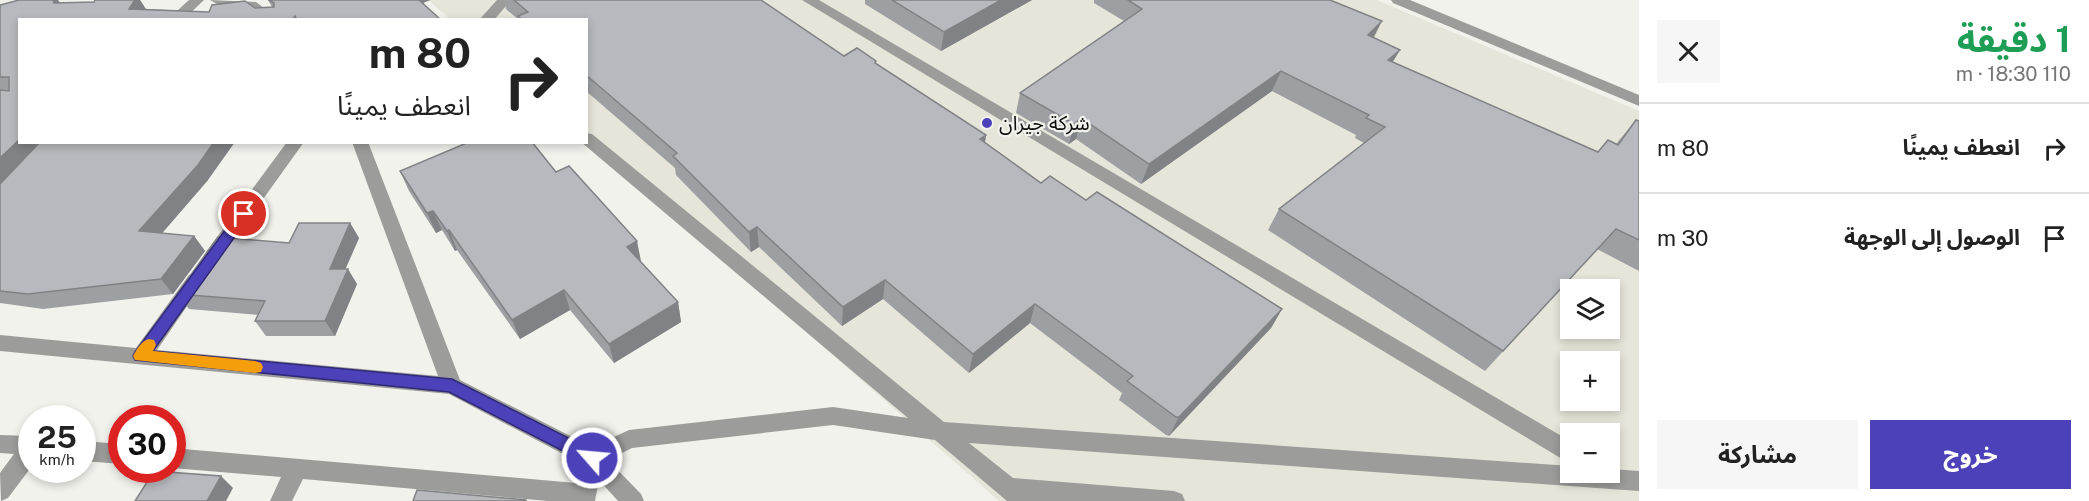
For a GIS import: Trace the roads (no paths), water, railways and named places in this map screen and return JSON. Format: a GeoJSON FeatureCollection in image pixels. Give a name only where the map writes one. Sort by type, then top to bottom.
{"type":"FeatureCollection","features":[{"type":"Feature","properties":{"kind":"street"},"geometry":{"type":"LineString","coordinates":[[176,18],[197,0]]}},
{"type":"Feature","properties":{"kind":"street"},"geometry":{"type":"LineString","coordinates":[[217,0],[251,5],[270,18]]}},
{"type":"Feature","properties":{"kind":"street"},"geometry":{"type":"LineString","coordinates":[[488,18],[504,0]]}},
{"type":"Feature","properties":{"kind":"street"},"geometry":{"type":"LineString","coordinates":[[809,0],[1560,446]]}},
{"type":"Feature","properties":{"kind":"street"},"geometry":{"type":"LineString","coordinates":[[1398,0],[1639,101]]}},
{"type":"Feature","properties":{"kind":"street"},"geometry":{"type":"LineString","coordinates":[[588,140],[1016,494],[1174,501]]}},
{"type":"Feature","properties":{"kind":"street"},"geometry":{"type":"LineString","coordinates":[[141,356],[295,144]]}},
{"type":"Feature","properties":{"kind":"street"},"geometry":{"type":"LineString","coordinates":[[361,144],[452,386]]}},
{"type":"Feature","properties":{"kind":"street"},"geometry":{"type":"LineString","coordinates":[[0,343],[452,386],[592,458],[633,501]]}},
{"type":"Feature","properties":{"kind":"street"},"geometry":{"type":"LineString","coordinates":[[592,458],[629,440],[833,416],[938,431],[1560,473]]}},
{"type":"Feature","properties":{"kind":"street"},"geometry":{"type":"LineString","coordinates":[[0,444],[18,446]]}},
{"type":"Feature","properties":{"kind":"street"},"geometry":{"type":"LineString","coordinates":[[186,459],[585,497],[592,458]]}},
{"type":"Feature","properties":{"kind":"street"},"geometry":{"type":"LineString","coordinates":[[0,491],[18,466]]}},
{"type":"Feature","properties":{"kind":"street"},"geometry":{"type":"LineString","coordinates":[[281,501],[297,468]]}},
{"type":"Feature","properties":{"kind":"street"},"geometry":{"type":"LineString","coordinates":[[1620,478],[1639,481]]}},
{"type":"Feature","properties":{"kind":"street"},"geometry":{"type":"LineString","coordinates":[[1620,482],[1639,493]]}},
{"type":"Feature","properties":{"kind":"place","name":"شركة جيران"},"geometry":{"type":"Point","coordinates":[987,123]}}]}
